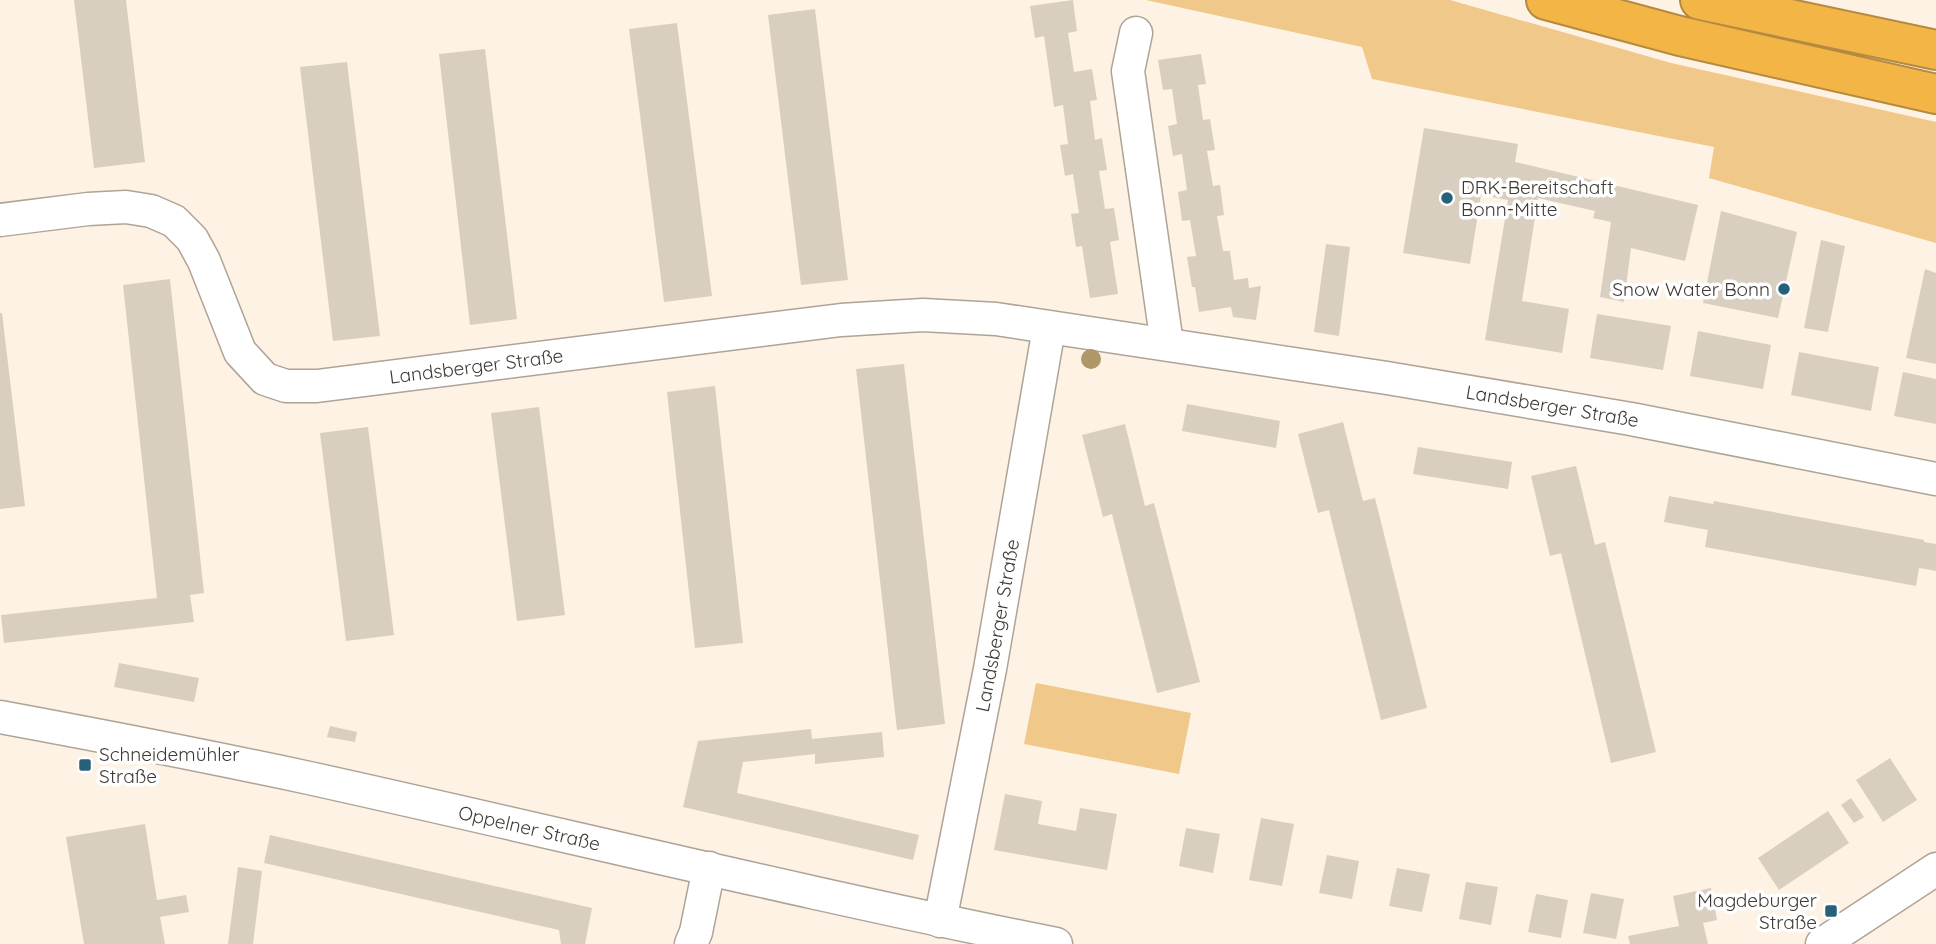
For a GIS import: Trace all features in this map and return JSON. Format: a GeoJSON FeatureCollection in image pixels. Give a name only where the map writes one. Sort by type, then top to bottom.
{"type":"FeatureCollection","features":[{"type":"Feature","properties":{"kind":"highway"},"geometry":{"type":"LineString","coordinates":[[1546,0],[1680,36],[1936,94]]}},
{"type":"Feature","properties":{"kind":"highway"},"geometry":{"type":"LineString","coordinates":[[1700,0],[1936,50]]}},
{"type":"Feature","properties":{"kind":"street"},"geometry":{"type":"LineString","coordinates":[[1136,33],[1128,71],[1167,344]]}},
{"type":"Feature","properties":{"kind":"street","name":"Landsberger Straße"},"geometry":{"type":"LineString","coordinates":[[0,220],[126,206],[151,211],[174,221],[192,239],[204,261],[240,352],[265,379],[286,386],[317,386],[841,320],[940,316],[996,319],[1387,378],[1618,417],[1936,479]]}},
{"type":"Feature","properties":{"kind":"street","name":"Landsberger Straße"},"geometry":{"type":"LineString","coordinates":[[940,921],[990,669],[1049,328]]}},
{"type":"Feature","properties":{"kind":"street","name":"Oppelner Straße"},"geometry":{"type":"LineString","coordinates":[[0,717],[307,778],[940,921],[1056,944]]}},
{"type":"Feature","properties":{"kind":"street"},"geometry":{"type":"LineString","coordinates":[[691,944],[709,868]]}},
{"type":"Feature","properties":{"kind":"street"},"geometry":{"type":"LineString","coordinates":[[1822,944],[1936,869]]}},
{"type":"Feature","properties":{"kind":"shaded area"},"geometry":{"type":"Polygon","coordinates":[[[1146,0],[1450,0],[1671,63],[1936,122],[1936,243],[1709,178],[1714,147],[1372,79],[1362,47],[1146,0]]]}},
{"type":"Feature","properties":{"kind":"shaded area"},"geometry":{"type":"Polygon","coordinates":[[[1036,683],[1191,713],[1179,774],[1024,744],[1036,683]]]}},
{"type":"Feature","properties":{"kind":"building"},"geometry":{"type":"Polygon","coordinates":[[[74,0],[126,0],[145,162],[94,168],[74,0]]]}},
{"type":"Feature","properties":{"kind":"building"},"geometry":{"type":"Polygon","coordinates":[[[1073,0],[1077,31],[1068,33],[1074,72],[1092,69],[1097,100],[1090,101],[1095,140],[1102,138],[1107,170],[1099,171],[1105,209],[1114,208],[1119,240],[1110,242],[1118,294],[1090,298],[1082,246],[1076,247],[1071,214],[1079,213],[1073,174],[1065,176],[1060,145],[1068,144],[1063,105],[1054,107],[1044,36],[1035,38],[1030,6],[1073,0]]]}},
{"type":"Feature","properties":{"kind":"building"},"geometry":{"type":"Polygon","coordinates":[[[815,9],[848,280],[801,285],[768,15],[815,9]]]}},
{"type":"Feature","properties":{"kind":"building"},"geometry":{"type":"Polygon","coordinates":[[[677,23],[712,296],[664,302],[629,29],[677,23]]]}},
{"type":"Feature","properties":{"kind":"building"},"geometry":{"type":"Polygon","coordinates":[[[485,49],[517,319],[470,325],[439,54],[485,49]]]}},
{"type":"Feature","properties":{"kind":"building"},"geometry":{"type":"Polygon","coordinates":[[[1201,54],[1206,84],[1198,85],[1203,120],[1210,119],[1215,150],[1207,151],[1213,186],[1220,185],[1224,215],[1217,216],[1223,251],[1230,251],[1234,280],[1248,278],[1249,288],[1261,286],[1256,320],[1233,317],[1231,307],[1199,312],[1195,287],[1192,287],[1187,257],[1196,256],[1190,220],[1182,221],[1178,192],[1187,190],[1182,154],[1173,156],[1168,126],[1177,124],[1172,89],[1163,90],[1158,60],[1201,54]]]}},
{"type":"Feature","properties":{"kind":"building"},"geometry":{"type":"Polygon","coordinates":[[[347,62],[380,336],[333,341],[300,67],[347,62]]]}},
{"type":"Feature","properties":{"kind":"building"},"geometry":{"type":"Polygon","coordinates":[[[1424,128],[1518,144],[1515,162],[1698,205],[1685,261],[1631,248],[1624,302],[1600,297],[1611,222],[1593,218],[1595,211],[1538,198],[1522,301],[1569,309],[1562,353],[1485,340],[1508,200],[1481,195],[1470,264],[1403,253],[1424,128]]]}},
{"type":"Feature","properties":{"kind":"building"},"geometry":{"type":"Polygon","coordinates":[[[1721,211],[1797,232],[1778,318],[1703,303],[1721,211]]]}},
{"type":"Feature","properties":{"kind":"building"},"geometry":{"type":"Polygon","coordinates":[[[1821,240],[1845,246],[1828,332],[1804,328],[1821,240]]]}},
{"type":"Feature","properties":{"kind":"building"},"geometry":{"type":"Polygon","coordinates":[[[1326,244],[1350,247],[1339,336],[1314,332],[1326,244]]]}},
{"type":"Feature","properties":{"kind":"building"},"geometry":{"type":"Polygon","coordinates":[[[1925,269],[1936,273],[1936,364],[1906,358],[1925,269]]]}},
{"type":"Feature","properties":{"kind":"building"},"geometry":{"type":"Polygon","coordinates":[[[170,279],[204,593],[190,595],[194,622],[4,643],[1,615],[157,598],[123,285],[170,279]]]}},
{"type":"Feature","properties":{"kind":"building"},"geometry":{"type":"Polygon","coordinates":[[[0,313],[25,506],[0,509],[0,313]]]}},
{"type":"Feature","properties":{"kind":"building"},"geometry":{"type":"Polygon","coordinates":[[[1597,314],[1671,326],[1663,370],[1590,358],[1597,314]]]}},
{"type":"Feature","properties":{"kind":"building"},"geometry":{"type":"Polygon","coordinates":[[[1698,331],[1771,345],[1763,389],[1690,376],[1698,331]]]}},
{"type":"Feature","properties":{"kind":"building"},"geometry":{"type":"Polygon","coordinates":[[[1799,352],[1879,367],[1871,411],[1791,395],[1799,352]]]}},
{"type":"Feature","properties":{"kind":"building"},"geometry":{"type":"Polygon","coordinates":[[[904,364],[945,724],[897,730],[856,369],[904,364]]]}},
{"type":"Feature","properties":{"kind":"building"},"geometry":{"type":"Polygon","coordinates":[[[1903,372],[1936,379],[1936,424],[1894,416],[1903,372]]]}},
{"type":"Feature","properties":{"kind":"building"},"geometry":{"type":"Polygon","coordinates":[[[715,386],[743,643],[695,648],[667,392],[715,386]]]}},
{"type":"Feature","properties":{"kind":"building"},"geometry":{"type":"Polygon","coordinates":[[[1187,404],[1280,421],[1276,448],[1182,431],[1187,404]]]}},
{"type":"Feature","properties":{"kind":"building"},"geometry":{"type":"Polygon","coordinates":[[[539,407],[565,615],[517,621],[491,413],[539,407]]]}},
{"type":"Feature","properties":{"kind":"building"},"geometry":{"type":"Polygon","coordinates":[[[1343,422],[1363,501],[1375,498],[1427,708],[1381,720],[1329,510],[1318,513],[1298,434],[1343,422]]]}},
{"type":"Feature","properties":{"kind":"building"},"geometry":{"type":"Polygon","coordinates":[[[1125,424],[1145,506],[1154,503],[1200,682],[1157,693],[1112,514],[1103,517],[1082,435],[1125,424]]]}},
{"type":"Feature","properties":{"kind":"building"},"geometry":{"type":"Polygon","coordinates":[[[368,427],[394,635],[346,641],[320,433],[368,427]]]}},
{"type":"Feature","properties":{"kind":"building"},"geometry":{"type":"Polygon","coordinates":[[[1418,447],[1512,462],[1508,489],[1413,474],[1418,447]]]}},
{"type":"Feature","properties":{"kind":"building"},"geometry":{"type":"Polygon","coordinates":[[[1576,466],[1595,545],[1605,542],[1656,752],[1611,763],[1561,553],[1550,556],[1531,476],[1576,466]]]}},
{"type":"Feature","properties":{"kind":"building"},"geometry":{"type":"Polygon","coordinates":[[[1669,496],[1713,504],[1714,501],[1924,540],[1936,544],[1936,571],[1919,568],[1916,586],[1705,547],[1708,530],[1664,522],[1669,496]]]}},
{"type":"Feature","properties":{"kind":"building"},"geometry":{"type":"Polygon","coordinates":[[[119,663],[199,678],[194,702],[114,687],[119,663]]]}},
{"type":"Feature","properties":{"kind":"building"},"geometry":{"type":"Polygon","coordinates":[[[330,726],[357,732],[355,742],[327,737],[330,726]]]}},
{"type":"Feature","properties":{"kind":"building"},"geometry":{"type":"Polygon","coordinates":[[[811,729],[812,739],[882,732],[884,757],[815,764],[815,754],[743,762],[737,793],[919,835],[913,860],[683,807],[698,741],[811,729]]]}},
{"type":"Feature","properties":{"kind":"building"},"geometry":{"type":"Polygon","coordinates":[[[1890,758],[1917,800],[1883,822],[1856,780],[1890,758]]]}},
{"type":"Feature","properties":{"kind":"building"},"geometry":{"type":"Polygon","coordinates":[[[1005,794],[1042,801],[1038,824],[1076,831],[1080,808],[1117,814],[1107,870],[994,850],[1005,794]]]}},
{"type":"Feature","properties":{"kind":"building"},"geometry":{"type":"Polygon","coordinates":[[[1851,798],[1864,817],[1854,823],[1841,805],[1851,798]]]}},
{"type":"Feature","properties":{"kind":"building"},"geometry":{"type":"Polygon","coordinates":[[[1828,811],[1849,843],[1779,890],[1758,858],[1828,811]]]}},
{"type":"Feature","properties":{"kind":"building"},"geometry":{"type":"Polygon","coordinates":[[[1261,818],[1294,824],[1282,886],[1249,880],[1261,818]]]}},
{"type":"Feature","properties":{"kind":"building"},"geometry":{"type":"Polygon","coordinates":[[[145,824],[157,900],[186,895],[189,912],[160,917],[165,944],[84,944],[66,837],[145,824]]]}},
{"type":"Feature","properties":{"kind":"building"},"geometry":{"type":"Polygon","coordinates":[[[1186,828],[1220,834],[1213,873],[1179,866],[1186,828]]]}},
{"type":"Feature","properties":{"kind":"building"},"geometry":{"type":"Polygon","coordinates":[[[270,835],[592,908],[585,944],[561,944],[559,930],[264,863],[270,835]]]}},
{"type":"Feature","properties":{"kind":"building"},"geometry":{"type":"Polygon","coordinates":[[[1327,855],[1359,861],[1352,899],[1319,893],[1327,855]]]}},
{"type":"Feature","properties":{"kind":"building"},"geometry":{"type":"Polygon","coordinates":[[[238,867],[262,871],[253,944],[228,944],[238,867]]]}},
{"type":"Feature","properties":{"kind":"building"},"geometry":{"type":"Polygon","coordinates":[[[1397,868],[1430,874],[1422,912],[1389,906],[1397,868]]]}},
{"type":"Feature","properties":{"kind":"building"},"geometry":{"type":"Polygon","coordinates":[[[1466,882],[1498,887],[1491,925],[1459,919],[1466,882]]]}},
{"type":"Feature","properties":{"kind":"building"},"geometry":{"type":"Polygon","coordinates":[[[1711,888],[1717,920],[1703,923],[1708,944],[1630,944],[1628,936],[1679,926],[1673,896],[1711,888]]]}},
{"type":"Feature","properties":{"kind":"building"},"geometry":{"type":"Polygon","coordinates":[[[1591,893],[1624,899],[1616,939],[1583,933],[1591,893]]]}},
{"type":"Feature","properties":{"kind":"building"},"geometry":{"type":"Polygon","coordinates":[[[1536,894],[1568,900],[1561,938],[1528,932],[1536,894]]]}},
{"type":"Feature","properties":{"kind":"place","name":"DRK-Bereitschaft Bonn-Mitte"},"geometry":{"type":"Point","coordinates":[1447,198]}},
{"type":"Feature","properties":{"kind":"place","name":"Snow Water Bonn"},"geometry":{"type":"Point","coordinates":[1784,289]}},
{"type":"Feature","properties":{"kind":"place","name":"Schneidemühler Straße"},"geometry":{"type":"Point","coordinates":[85,765]}},
{"type":"Feature","properties":{"kind":"place","name":"Magdeburger Straße"},"geometry":{"type":"Point","coordinates":[1831,911]}}]}
